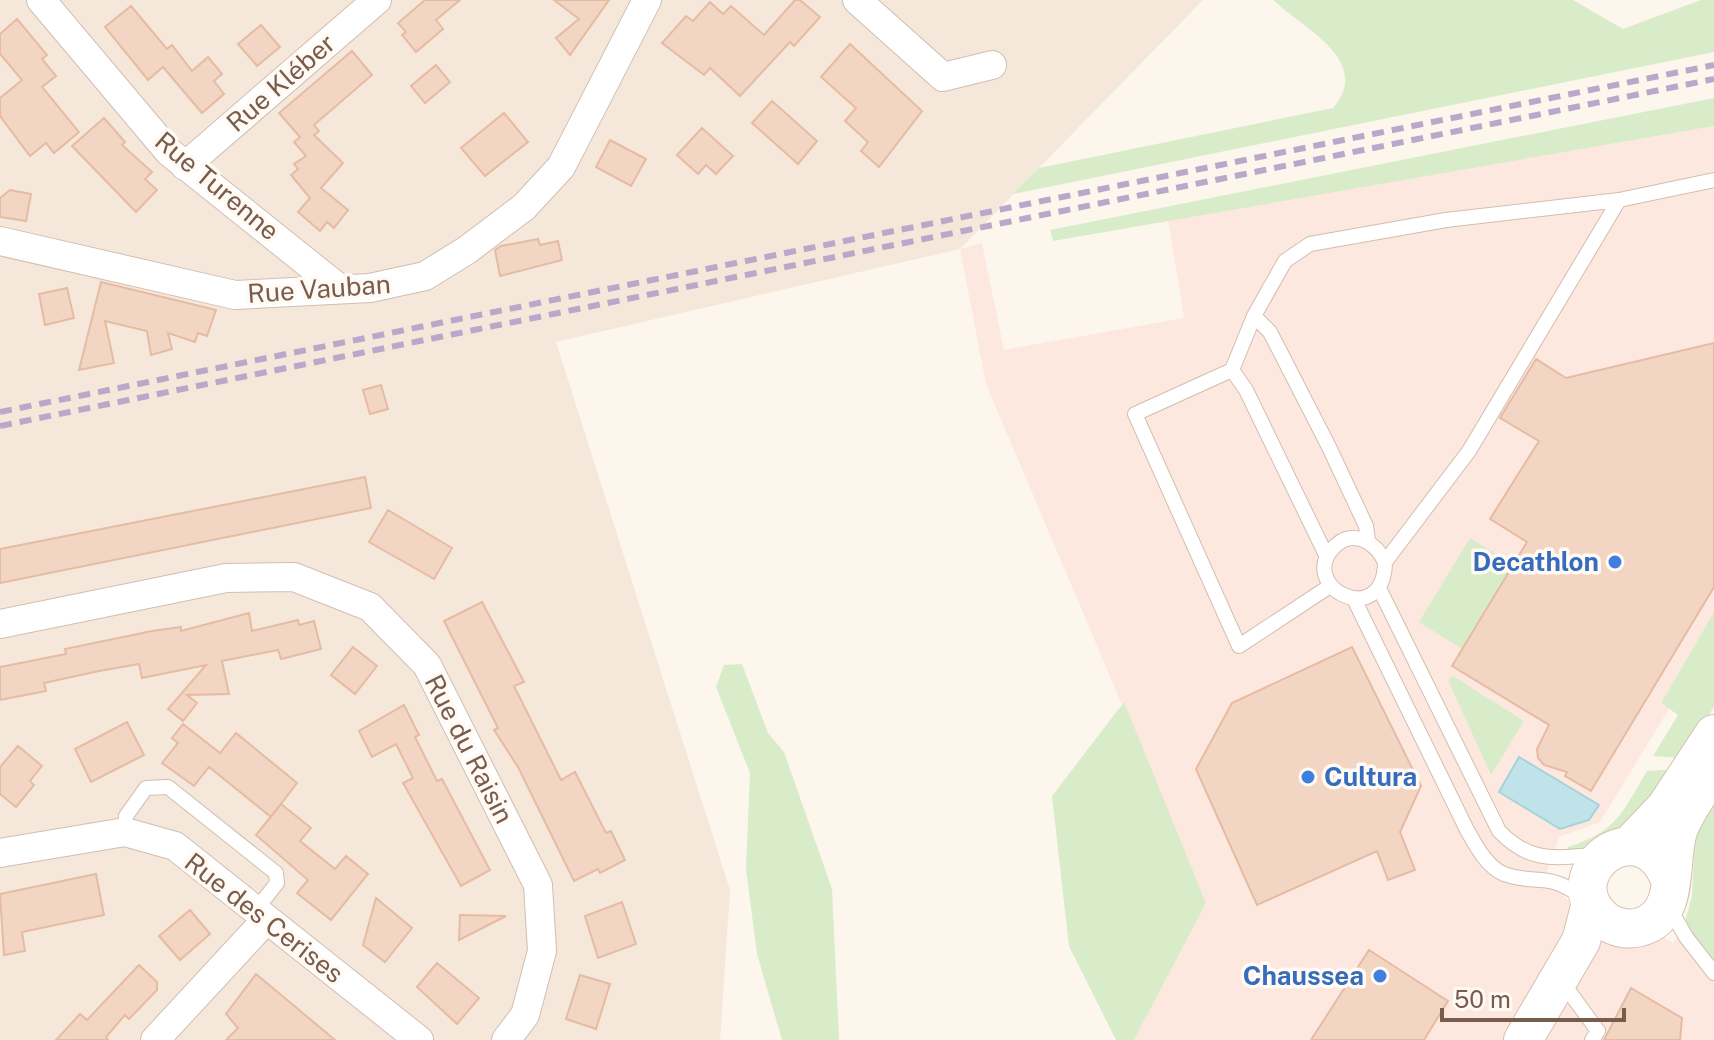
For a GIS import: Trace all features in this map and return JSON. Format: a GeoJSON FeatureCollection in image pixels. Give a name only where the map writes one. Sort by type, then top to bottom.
{"type":"FeatureCollection","features":[{"type":"Feature","properties":{"kind":"main road"},"geometry":{"type":"LineString","coordinates":[[1547,1040],[1567,987],[1591,903],[1589,877],[1666,807],[1714,734]]}},
{"type":"Feature","properties":{"kind":"main road"},"geometry":{"type":"LineString","coordinates":[[1523,1040],[1567,987],[1656,917],[1678,830],[1714,768]]}},
{"type":"Feature","properties":{"kind":"main road"},"geometry":{"type":"LineString","coordinates":[[1616,850],[1655,854],[1656,917]]}},
{"type":"Feature","properties":{"kind":"main road"},"geometry":{"type":"LineString","coordinates":[[1591,903],[1606,921],[1656,917]]}},
{"type":"Feature","properties":{"kind":"street","name":"Rue Turenne"},"geometry":{"type":"LineString","coordinates":[[41,0],[169,152],[340,289]]}},
{"type":"Feature","properties":{"kind":"street","name":"Rue Kléber"},"geometry":{"type":"LineString","coordinates":[[185,166],[377,0]]}},
{"type":"Feature","properties":{"kind":"street","name":"Rue Vauban"},"geometry":{"type":"LineString","coordinates":[[0,241],[235,295],[399,284],[425,276],[467,250],[543,190],[561,167],[647,0]]}},
{"type":"Feature","properties":{"kind":"street"},"geometry":{"type":"LineString","coordinates":[[861,2],[943,77],[992,65]]}},
{"type":"Feature","properties":{"kind":"street","name":"Rue du Raisin"},"geometry":{"type":"LineString","coordinates":[[0,624],[226,578],[294,577],[370,607],[427,665],[538,885],[542,951],[525,1015],[506,1040]]}},
{"type":"Feature","properties":{"kind":"street","name":"Rue des Cerises"},"geometry":{"type":"LineString","coordinates":[[0,853],[125,832],[175,846],[419,1040]]}},
{"type":"Feature","properties":{"kind":"street"},"geometry":{"type":"LineString","coordinates":[[155,1040],[261,916]]}},
{"type":"Feature","properties":{"kind":"lane"},"geometry":{"type":"LineString","coordinates":[[1330,586],[1239,646],[1135,414],[1232,370],[1254,316],[1285,261],[1310,244],[1446,220],[1619,200],[1714,180]]}},
{"type":"Feature","properties":{"kind":"lane"},"geometry":{"type":"LineString","coordinates":[[1385,562],[1469,451],[1619,200]]}},
{"type":"Feature","properties":{"kind":"lane"},"geometry":{"type":"LineString","coordinates":[[1254,316],[1270,332],[1297,383],[1366,526],[1368,541]]}},
{"type":"Feature","properties":{"kind":"lane"},"geometry":{"type":"LineString","coordinates":[[1232,370],[1246,390],[1327,557]]}},
{"type":"Feature","properties":{"kind":"lane"},"geometry":{"type":"LineString","coordinates":[[1345,541],[1368,541],[1379,550],[1385,562],[1385,576],[1379,588],[1368,597],[1354,599],[1340,595],[1330,586],[1325,572],[1327,557],[1337,544],[1345,541]]}},
{"type":"Feature","properties":{"kind":"lane"},"geometry":{"type":"LineString","coordinates":[[1379,588],[1499,831],[1521,853],[1558,858],[1616,850]]}},
{"type":"Feature","properties":{"kind":"lane"},"geometry":{"type":"LineString","coordinates":[[1354,599],[1467,830],[1490,864],[1505,874],[1553,879],[1591,903]]}},
{"type":"Feature","properties":{"kind":"lane"},"geometry":{"type":"LineString","coordinates":[[125,832],[126,816],[146,788],[168,787],[276,873],[277,883],[261,916]]}},
{"type":"Feature","properties":{"kind":"lane"},"geometry":{"type":"LineString","coordinates":[[1656,917],[1710,968]]}},
{"type":"Feature","properties":{"kind":"lane"},"geometry":{"type":"LineString","coordinates":[[1656,917],[1710,968]]}},
{"type":"Feature","properties":{"kind":"lane"},"geometry":{"type":"LineString","coordinates":[[1567,987],[1598,1031],[1592,1040]]}},
{"type":"Feature","properties":{"kind":"shaded area"},"geometry":{"type":"Polygon","coordinates":[[[0,0],[1203,0],[960,249],[556,342],[730,890],[720,1040],[0,1040],[0,0]]]}},
{"type":"Feature","properties":{"kind":"shaded area"},"geometry":{"type":"Polygon","coordinates":[[[1714,126],[1714,612],[1661,703],[1669,709],[1600,822],[1559,837],[1543,882],[1557,888],[1597,930],[1621,948],[1660,935],[1673,943],[1684,925],[1714,963],[1714,1040],[1134,1040],[1206,903],[986,384],[960,249],[982,243],[1004,350],[1184,318],[1168,220],[1714,126]]]}},
{"type":"Feature","properties":{"kind":"green space"},"geometry":{"type":"Polygon","coordinates":[[[1273,0],[1573,0],[1623,29],[1701,0],[1714,0],[1714,52],[1013,194],[1039,168],[1333,108],[1343,91],[1345,75],[1340,61],[1330,47],[1273,0]]]}},
{"type":"Feature","properties":{"kind":"green space"},"geometry":{"type":"Polygon","coordinates":[[[1714,98],[1714,126],[1053,241],[1050,230],[1714,98]]]}},
{"type":"Feature","properties":{"kind":"green space"},"geometry":{"type":"Polygon","coordinates":[[[1470,538],[1513,564],[1462,649],[1419,622],[1470,538]]]}},
{"type":"Feature","properties":{"kind":"green space"},"geometry":{"type":"Polygon","coordinates":[[[1714,612],[1714,707],[1681,758],[1653,756],[1678,715],[1661,703],[1714,612]]]}},
{"type":"Feature","properties":{"kind":"green space"},"geometry":{"type":"Polygon","coordinates":[[[742,664],[768,733],[784,752],[832,889],[839,1040],[782,1040],[757,954],[746,869],[750,773],[716,687],[724,665],[742,664]]]}},
{"type":"Feature","properties":{"kind":"green space"},"geometry":{"type":"Polygon","coordinates":[[[1453,676],[1524,721],[1491,775],[1448,680],[1453,676]]]}},
{"type":"Feature","properties":{"kind":"green space"},"geometry":{"type":"Polygon","coordinates":[[[1124,702],[1206,903],[1134,1040],[1116,1040],[1069,946],[1052,796],[1124,702]]]}},
{"type":"Feature","properties":{"kind":"green space"},"geometry":{"type":"Polygon","coordinates":[[[1681,769],[1647,820],[1593,847],[1568,852],[1568,847],[1598,834],[1616,819],[1647,771],[1681,769]]]}},
{"type":"Feature","properties":{"kind":"green space"},"geometry":{"type":"Polygon","coordinates":[[[1714,792],[1714,963],[1684,925],[1692,896],[1695,835],[1714,792]]]}},
{"type":"Feature","properties":{"kind":"water"},"geometry":{"type":"Polygon","coordinates":[[[1519,757],[1599,805],[1589,820],[1560,829],[1499,792],[1519,757]]]}},
{"type":"Feature","properties":{"kind":"building"},"geometry":{"type":"Polygon","coordinates":[[[425,0],[460,0],[436,20],[443,29],[416,52],[402,35],[406,32],[398,23],[425,0]]]}},
{"type":"Feature","properties":{"kind":"building"},"geometry":{"type":"Polygon","coordinates":[[[554,0],[609,0],[570,55],[556,38],[579,19],[554,0]]]}},
{"type":"Feature","properties":{"kind":"building"},"geometry":{"type":"Polygon","coordinates":[[[795,0],[800,0],[820,17],[794,46],[790,42],[740,96],[710,68],[704,75],[662,43],[686,16],[693,21],[710,2],[723,14],[731,6],[764,35],[795,0]]]}},
{"type":"Feature","properties":{"kind":"building"},"geometry":{"type":"Polygon","coordinates":[[[131,6],[167,49],[172,45],[192,71],[208,57],[222,74],[214,81],[224,94],[202,113],[163,67],[148,80],[105,27],[131,6]]]}},
{"type":"Feature","properties":{"kind":"building"},"geometry":{"type":"Polygon","coordinates":[[[17,19],[47,55],[42,59],[56,76],[42,87],[79,132],[54,153],[46,143],[30,156],[0,116],[0,98],[22,80],[0,54],[0,34],[17,19]]]}},
{"type":"Feature","properties":{"kind":"building"},"geometry":{"type":"Polygon","coordinates":[[[261,25],[280,47],[257,66],[238,44],[261,25]]]}},
{"type":"Feature","properties":{"kind":"building"},"geometry":{"type":"Polygon","coordinates":[[[850,44],[922,111],[879,167],[861,151],[868,142],[845,121],[856,108],[821,77],[850,44]]]}},
{"type":"Feature","properties":{"kind":"building"},"geometry":{"type":"Polygon","coordinates":[[[352,51],[372,75],[314,125],[319,131],[314,135],[343,163],[321,188],[348,210],[334,228],[327,222],[320,231],[298,212],[310,198],[291,175],[298,169],[294,164],[306,156],[294,142],[300,137],[279,113],[352,51]]]}},
{"type":"Feature","properties":{"kind":"building"},"geometry":{"type":"Polygon","coordinates":[[[436,65],[450,82],[425,103],[411,86],[436,65]]]}},
{"type":"Feature","properties":{"kind":"building"},"geometry":{"type":"Polygon","coordinates":[[[772,101],[817,141],[798,164],[752,123],[772,101]]]}},
{"type":"Feature","properties":{"kind":"building"},"geometry":{"type":"Polygon","coordinates":[[[504,113],[528,142],[485,176],[461,148],[504,113]]]}},
{"type":"Feature","properties":{"kind":"building"},"geometry":{"type":"Polygon","coordinates":[[[104,118],[125,142],[122,145],[152,172],[145,179],[157,190],[136,212],[72,146],[104,118]]]}},
{"type":"Feature","properties":{"kind":"building"},"geometry":{"type":"Polygon","coordinates":[[[702,128],[733,156],[716,174],[706,165],[698,174],[677,155],[702,128]]]}},
{"type":"Feature","properties":{"kind":"building"},"geometry":{"type":"Polygon","coordinates":[[[610,140],[646,159],[631,186],[596,167],[610,140]]]}},
{"type":"Feature","properties":{"kind":"building"},"geometry":{"type":"Polygon","coordinates":[[[10,190],[31,194],[26,221],[0,217],[0,198],[10,190]]]}},
{"type":"Feature","properties":{"kind":"building"},"geometry":{"type":"Polygon","coordinates":[[[538,239],[540,245],[558,241],[562,260],[500,276],[495,250],[538,239]]]}},
{"type":"Feature","properties":{"kind":"building"},"geometry":{"type":"Polygon","coordinates":[[[101,282],[216,310],[207,336],[198,333],[195,342],[168,333],[172,349],[151,355],[147,331],[105,321],[114,363],[79,370],[101,282]]]}},
{"type":"Feature","properties":{"kind":"building"},"geometry":{"type":"Polygon","coordinates":[[[67,288],[74,318],[45,325],[39,294],[67,288]]]}},
{"type":"Feature","properties":{"kind":"building","name":"Decathlon"},"geometry":{"type":"Polygon","coordinates":[[[1714,343],[1714,587],[1591,791],[1565,776],[1567,772],[1544,765],[1538,758],[1537,749],[1549,725],[1452,666],[1527,542],[1490,519],[1539,441],[1500,418],[1536,359],[1566,378],[1714,343]]]}},
{"type":"Feature","properties":{"kind":"building"},"geometry":{"type":"Polygon","coordinates":[[[381,385],[388,409],[370,414],[363,390],[381,385]]]}},
{"type":"Feature","properties":{"kind":"building"},"geometry":{"type":"Polygon","coordinates":[[[365,477],[371,508],[0,583],[0,549],[365,477]]]}},
{"type":"Feature","properties":{"kind":"building"},"geometry":{"type":"Polygon","coordinates":[[[388,510],[452,548],[434,579],[369,542],[388,510]]]}},
{"type":"Feature","properties":{"kind":"building"},"geometry":{"type":"Polygon","coordinates":[[[482,602],[524,682],[514,686],[561,780],[575,772],[606,833],[611,831],[625,860],[600,873],[598,869],[574,881],[518,767],[494,730],[498,728],[444,621],[482,602]]]}},
{"type":"Feature","properties":{"kind":"building"},"geometry":{"type":"Polygon","coordinates":[[[249,613],[252,631],[298,620],[299,625],[314,621],[321,649],[281,659],[278,650],[222,661],[229,694],[187,695],[197,703],[183,721],[168,709],[206,665],[142,678],[139,664],[44,683],[46,691],[0,700],[0,667],[66,654],[65,649],[152,631],[181,627],[181,631],[249,613]]]}},
{"type":"Feature","properties":{"kind":"building"},"geometry":{"type":"Polygon","coordinates":[[[353,647],[377,666],[355,694],[331,675],[353,647]]]}},
{"type":"Feature","properties":{"kind":"building","name":"Cultura"},"geometry":{"type":"Polygon","coordinates":[[[1352,647],[1421,786],[1400,832],[1415,870],[1388,880],[1377,851],[1257,905],[1196,769],[1232,703],[1352,647]]]}},
{"type":"Feature","properties":{"kind":"building"},"geometry":{"type":"Polygon","coordinates":[[[404,705],[419,735],[415,737],[437,781],[442,779],[490,870],[461,886],[403,783],[413,778],[396,744],[372,757],[359,731],[404,705]]]}},
{"type":"Feature","properties":{"kind":"building"},"geometry":{"type":"Polygon","coordinates":[[[127,722],[144,755],[91,782],[75,749],[127,722]]]}},
{"type":"Feature","properties":{"kind":"building"},"geometry":{"type":"Polygon","coordinates":[[[183,724],[220,753],[236,733],[297,783],[271,817],[209,767],[194,786],[162,763],[178,743],[172,738],[183,724]]]}},
{"type":"Feature","properties":{"kind":"building"},"geometry":{"type":"Polygon","coordinates":[[[18,746],[42,766],[30,781],[34,785],[16,807],[0,794],[0,767],[18,746]]]}},
{"type":"Feature","properties":{"kind":"building"},"geometry":{"type":"Polygon","coordinates":[[[281,804],[311,828],[300,841],[335,869],[346,856],[368,874],[331,920],[297,893],[308,880],[256,835],[281,804]]]}},
{"type":"Feature","properties":{"kind":"building"},"geometry":{"type":"Polygon","coordinates":[[[96,874],[104,915],[22,932],[25,951],[4,955],[0,894],[96,874]]]}},
{"type":"Feature","properties":{"kind":"building"},"geometry":{"type":"Polygon","coordinates":[[[376,898],[412,928],[385,962],[363,945],[376,898]]]}},
{"type":"Feature","properties":{"kind":"building"},"geometry":{"type":"Polygon","coordinates":[[[622,902],[636,944],[598,958],[585,916],[622,902]]]}},
{"type":"Feature","properties":{"kind":"building"},"geometry":{"type":"Polygon","coordinates":[[[190,910],[210,934],[180,960],[159,936],[190,910]]]}},
{"type":"Feature","properties":{"kind":"building"},"geometry":{"type":"Polygon","coordinates":[[[460,915],[506,916],[459,940],[460,915]]]}},
{"type":"Feature","properties":{"kind":"building","name":"Chaussea"},"geometry":{"type":"Polygon","coordinates":[[[1369,950],[1448,1001],[1424,1040],[1311,1040],[1369,950]]]}},
{"type":"Feature","properties":{"kind":"building"},"geometry":{"type":"Polygon","coordinates":[[[437,963],[479,998],[457,1024],[417,987],[437,963]]]}},
{"type":"Feature","properties":{"kind":"building"},"geometry":{"type":"Polygon","coordinates":[[[139,965],[157,982],[157,990],[129,1019],[125,1015],[106,1037],[108,1040],[56,1040],[80,1014],[87,1020],[139,965]]]}},
{"type":"Feature","properties":{"kind":"building"},"geometry":{"type":"Polygon","coordinates":[[[256,974],[335,1040],[226,1040],[238,1028],[226,1014],[256,974]]]}},
{"type":"Feature","properties":{"kind":"building"},"geometry":{"type":"Polygon","coordinates":[[[580,975],[610,984],[596,1029],[566,1019],[580,975]]]}},
{"type":"Feature","properties":{"kind":"building"},"geometry":{"type":"Polygon","coordinates":[[[1631,988],[1682,1018],[1680,1040],[1604,1040],[1631,988]]]}},
{"type":"Feature","properties":{"kind":"railway"},"geometry":{"type":"LineString","coordinates":[[0,412],[1714,65]]}},
{"type":"Feature","properties":{"kind":"railway"},"geometry":{"type":"LineString","coordinates":[[0,426],[1714,79]]}},
{"type":"Feature","properties":{"kind":"place","name":"Decathlon"},"geometry":{"type":"Point","coordinates":[1615,562]}},
{"type":"Feature","properties":{"kind":"place","name":"Cultura"},"geometry":{"type":"Point","coordinates":[1308,777]}},
{"type":"Feature","properties":{"kind":"place","name":"Chaussea"},"geometry":{"type":"Point","coordinates":[1380,976]}}]}
